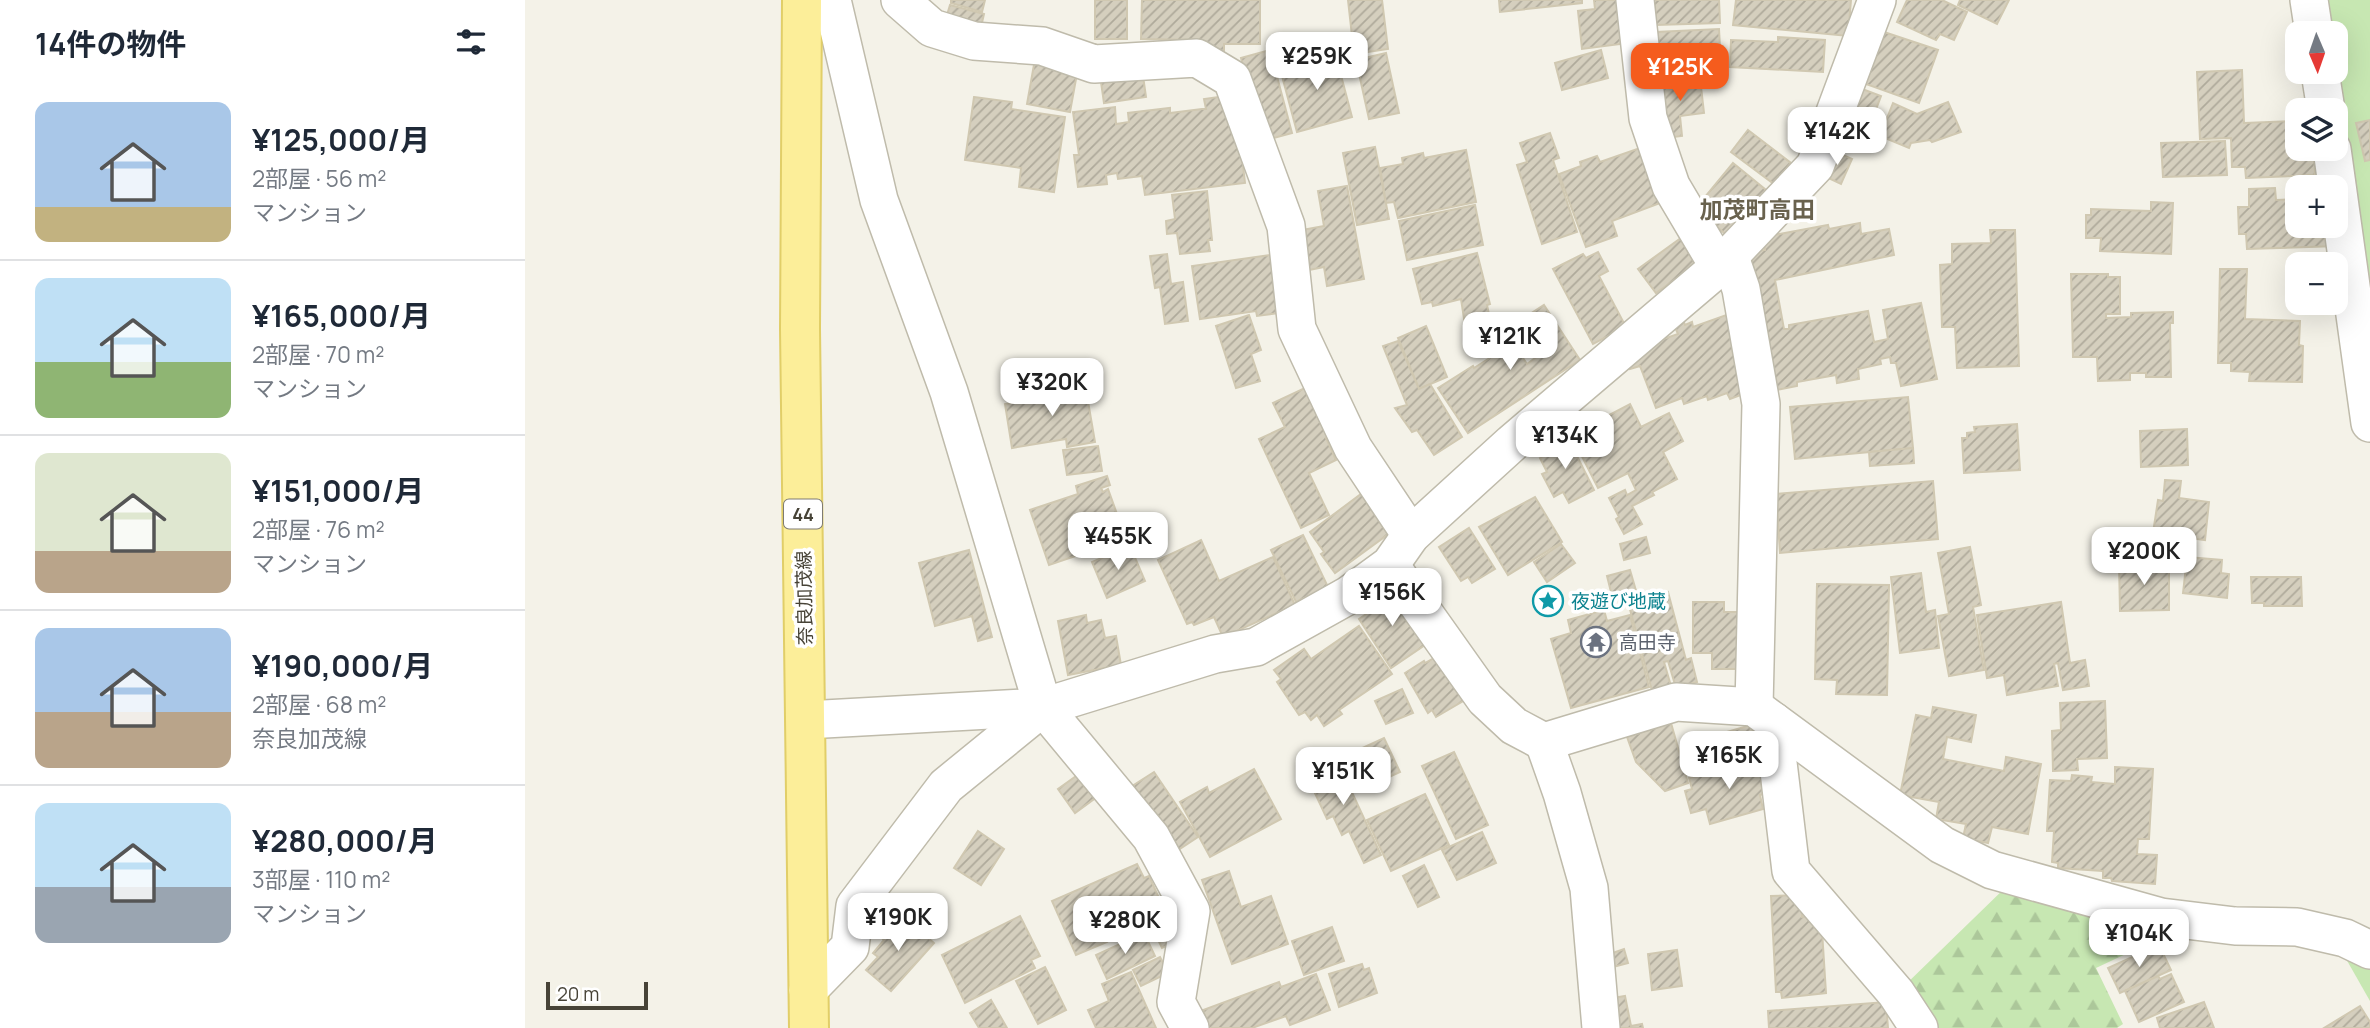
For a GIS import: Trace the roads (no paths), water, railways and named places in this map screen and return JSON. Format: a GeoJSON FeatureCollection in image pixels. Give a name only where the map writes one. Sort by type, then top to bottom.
{"type":"FeatureCollection","features":[{"type":"Feature","properties":{"kind":"main road","name":"奈良加茂線"},"geometry":{"type":"LineString","coordinates":[[802,0],[800,329],[809,1028]]}},
{"type":"Feature","properties":{"kind":"street"},"geometry":{"type":"LineString","coordinates":[[832,0],[879,200],[949,392],[1043,707],[1151,837],[1191,911],[1177,1002],[1190,1028]]}},
{"type":"Feature","properties":{"kind":"street"},"geometry":{"type":"LineString","coordinates":[[900,0],[932,28],[974,41],[1042,46],[1094,64],[1197,58],[1231,79],[1286,226],[1297,330],[1353,448],[1411,535]]}},
{"type":"Feature","properties":{"kind":"street"},"geometry":{"type":"LineString","coordinates":[[1635,0],[1648,118],[1671,186],[1741,289],[1761,404],[1764,714],[1791,871],[1896,993],[1919,1028]]}},
{"type":"Feature","properties":{"kind":"street"},"geometry":{"type":"LineString","coordinates":[[806,720],[1043,707],[1215,654],[1256,647],[1349,596],[1390,565],[1411,535],[1512,443],[1725,262],[1815,166],[1877,0]]}},
{"type":"Feature","properties":{"kind":"street"},"geometry":{"type":"LineString","coordinates":[[2309,0],[2312,21]]}},
{"type":"Feature","properties":{"kind":"street"},"geometry":{"type":"LineString","coordinates":[[2334,161],[2370,423]]}},
{"type":"Feature","properties":{"kind":"street"},"geometry":{"type":"LineString","coordinates":[[1390,565],[1485,699],[1514,726],[1544,742],[1562,793],[1589,888],[1601,1028]]}},
{"type":"Feature","properties":{"kind":"street"},"geometry":{"type":"LineString","coordinates":[[1544,742],[1677,702],[1764,714],[1942,845],[1992,870],[2161,917],[2215,925],[2297,927],[2345,938],[2370,950]]}},
{"type":"Feature","properties":{"kind":"street"},"geometry":{"type":"LineString","coordinates":[[808,990],[850,947],[855,906],[946,786],[1043,707]]}},
{"type":"Feature","properties":{"kind":"place","name":"夜遊び地蔵"},"geometry":{"type":"Point","coordinates":[1548,601]}},
{"type":"Feature","properties":{"kind":"place","name":"高田寺"},"geometry":{"type":"Point","coordinates":[1596,642]}},
{"type":"Feature","properties":{"kind":"district","name":"加茂町高田"},"geometry":{"type":"Point","coordinates":[1757,209]}}]}
